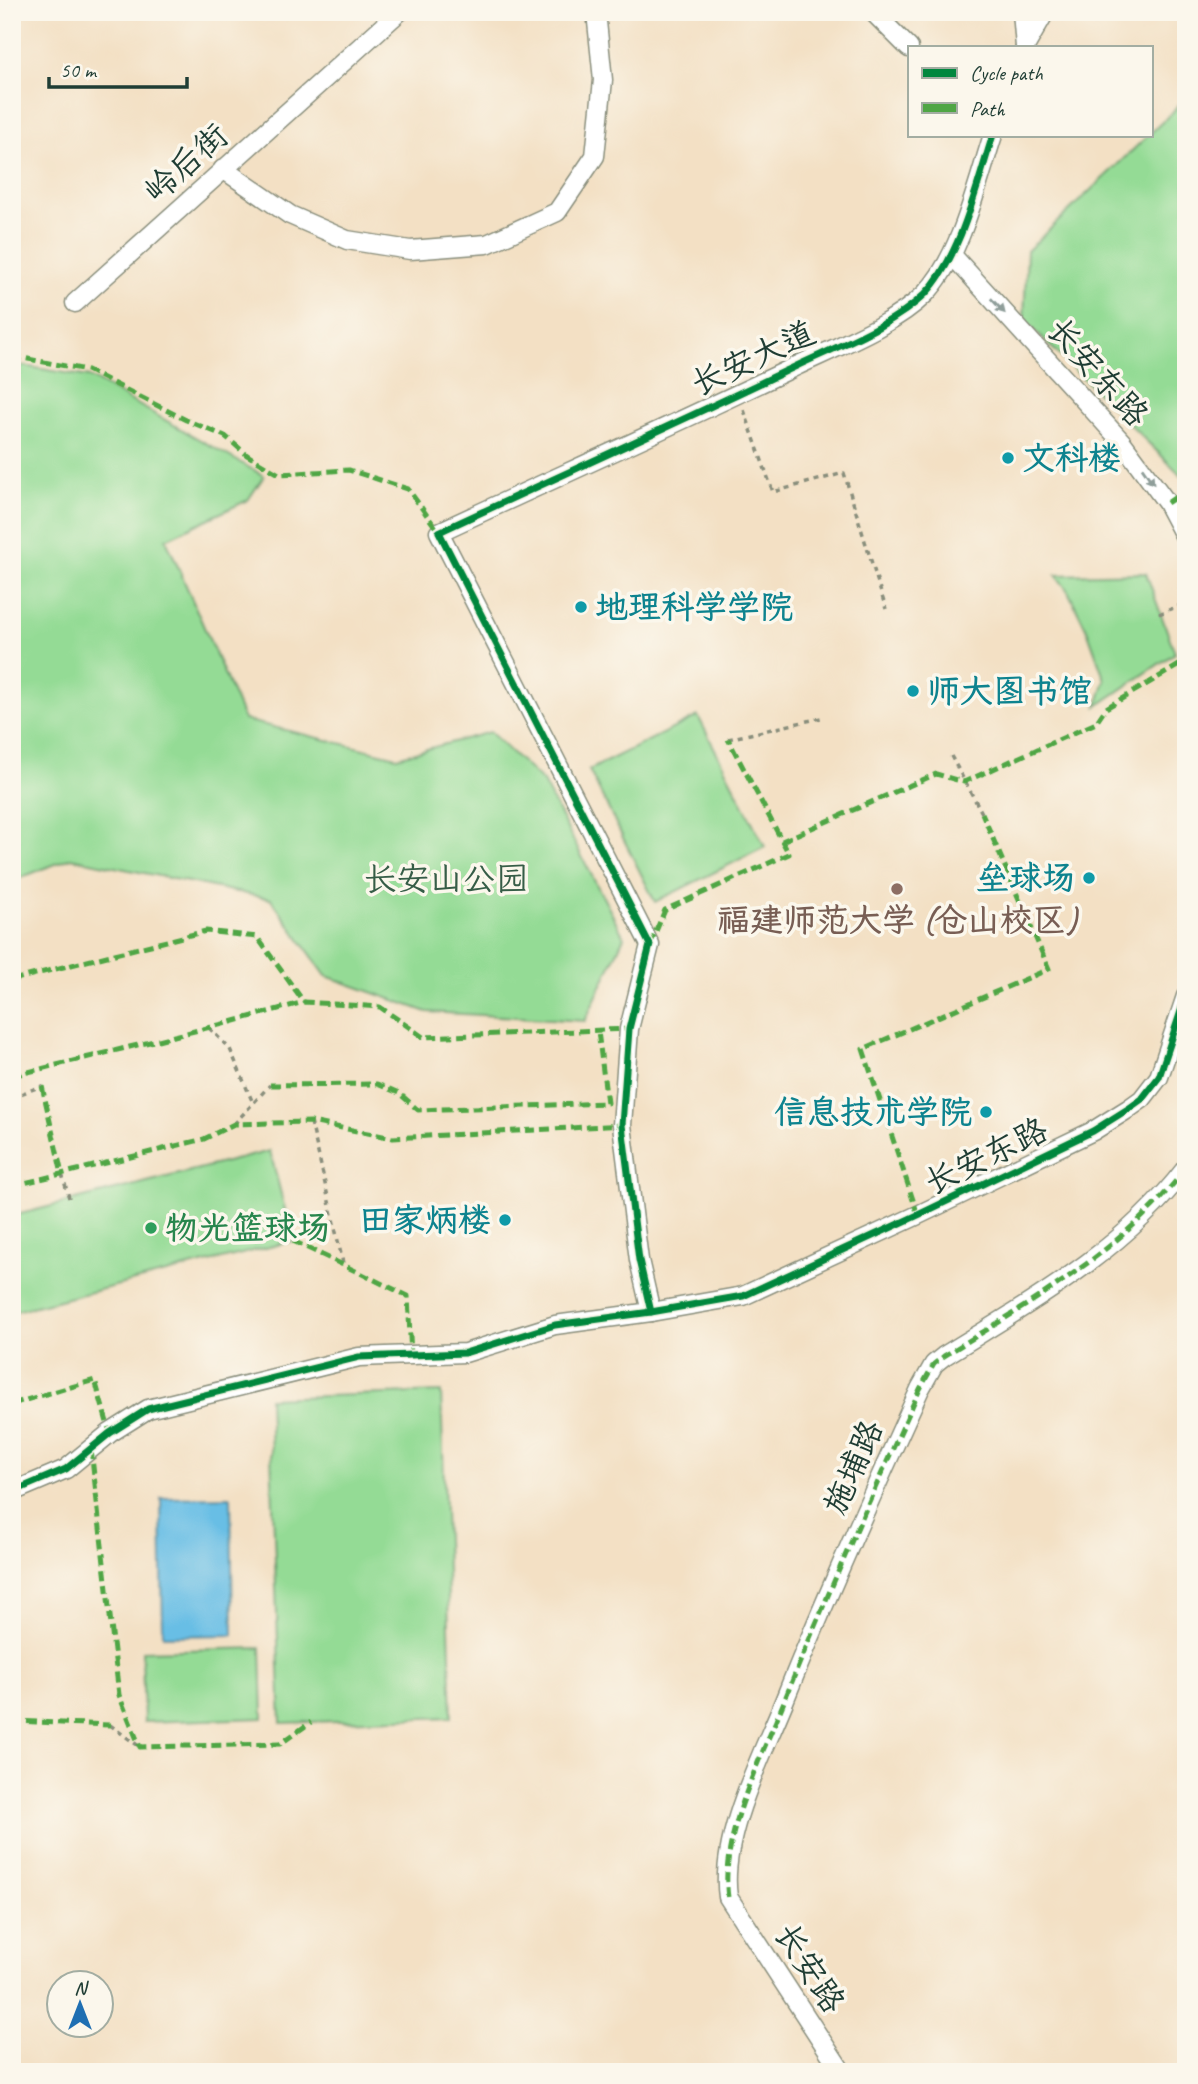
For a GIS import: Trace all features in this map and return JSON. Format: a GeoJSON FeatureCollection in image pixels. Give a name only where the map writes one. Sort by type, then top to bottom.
{"type":"FeatureCollection","features":[{"type":"Feature","properties":{"kind":"street","name":"岭后街"},"geometry":{"type":"LineString","coordinates":[[75,303],[400,12]]}},
{"type":"Feature","properties":{"kind":"street"},"geometry":{"type":"LineString","coordinates":[[223,169],[290,215],[347,240],[410,250],[487,244],[557,212],[595,156],[603,80],[596,12]]}},
{"type":"Feature","properties":{"kind":"street"},"geometry":{"type":"LineString","coordinates":[[873,12],[908,47]]}},
{"type":"Feature","properties":{"kind":"street"},"geometry":{"type":"LineString","coordinates":[[1022,12],[1025,46]]}},
{"type":"Feature","properties":{"kind":"street"},"geometry":{"type":"LineString","coordinates":[[1026,46],[1045,12]]}},
{"type":"Feature","properties":{"kind":"street","name":"长安大道"},"geometry":{"type":"LineString","coordinates":[[651,1312],[639,1260],[622,1125],[629,1029],[650,945],[439,531],[739,393],[894,318],[925,295],[952,256],[993,136]]}},
{"type":"Feature","properties":{"kind":"street","name":"长安东路"},"geometry":{"type":"LineString","coordinates":[[952,256],[1122,442],[1167,503],[1186,539]]}},
{"type":"Feature","properties":{"kind":"street","name":"长安东路"},"geometry":{"type":"LineString","coordinates":[[12,1492],[66,1469],[110,1433],[148,1409],[359,1357],[465,1353],[555,1325],[743,1296],[918,1216],[1093,1131],[1128,1109],[1142,1099],[1159,1077],[1186,996]]}},
{"type":"Feature","properties":{"kind":"street","name":"施埔路"},"geometry":{"type":"LineString","coordinates":[[728,1897],[725,1880],[729,1858],[748,1788],[823,1604],[920,1389],[934,1364],[1070,1276],[1149,1210],[1186,1168]]}},
{"type":"Feature","properties":{"kind":"street","name":"长安路"},"geometry":{"type":"LineString","coordinates":[[728,1897],[842,2072]]}},
{"type":"Feature","properties":{"kind":"path"},"geometry":{"type":"LineString","coordinates":[[739,393],[773,492],[844,473],[886,609]]}},
{"type":"Feature","properties":{"kind":"path"},"geometry":{"type":"LineString","coordinates":[[1159,614],[1186,603]]}},
{"type":"Feature","properties":{"kind":"path"},"geometry":{"type":"LineString","coordinates":[[728,739],[825,718]]}},
{"type":"Feature","properties":{"kind":"path"},"geometry":{"type":"LineString","coordinates":[[951,756],[982,813]]}},
{"type":"Feature","properties":{"kind":"path"},"geometry":{"type":"LineString","coordinates":[[209,1028],[230,1049],[253,1103]]}},
{"type":"Feature","properties":{"kind":"path"},"geometry":{"type":"LineString","coordinates":[[234,1124],[270,1085]]}},
{"type":"Feature","properties":{"kind":"path"},"geometry":{"type":"LineString","coordinates":[[12,1097],[42,1086]]}},
{"type":"Feature","properties":{"kind":"path"},"geometry":{"type":"LineString","coordinates":[[311,1122],[343,1263]]}},
{"type":"Feature","properties":{"kind":"path"},"geometry":{"type":"LineString","coordinates":[[62,1174],[70,1201]]}},
{"type":"Feature","properties":{"kind":"path"},"geometry":{"type":"LineString","coordinates":[[110,1725],[140,1747]]}},
{"type":"Feature","properties":{"kind":"green space"},"geometry":{"type":"Polygon","coordinates":[[[1186,99],[1186,480],[1024,320],[1027,251],[1147,136],[1152,136],[1152,132],[1186,99]]]}},
{"type":"Feature","properties":{"kind":"green space","name":"长安山公园"},"geometry":{"type":"Polygon","coordinates":[[[12,364],[89,377],[264,476],[248,500],[166,539],[244,720],[397,757],[490,732],[543,782],[624,937],[585,1021],[427,1012],[326,976],[271,899],[71,858],[12,881],[12,364]]]}},
{"type":"Feature","properties":{"kind":"green space"},"geometry":{"type":"Polygon","coordinates":[[[1146,573],[1175,653],[1097,706],[1105,680],[1087,630],[1068,591],[1056,575],[1146,573]]]}},
{"type":"Feature","properties":{"kind":"green space"},"geometry":{"type":"Polygon","coordinates":[[[698,716],[765,847],[655,902],[589,770],[698,716]]]}},
{"type":"Feature","properties":{"kind":"green space","name":"物光篮球场"},"geometry":{"type":"Polygon","coordinates":[[[270,1151],[293,1241],[12,1312],[12,1216],[270,1151]]]}},
{"type":"Feature","properties":{"kind":"green space"},"geometry":{"type":"Polygon","coordinates":[[[441,1392],[452,1717],[281,1723],[269,1398],[441,1392]]]}},
{"type":"Feature","properties":{"kind":"green space"},"geometry":{"type":"Polygon","coordinates":[[[261,1648],[263,1718],[144,1722],[142,1651],[261,1648]]]}},
{"type":"Feature","properties":{"kind":"water"},"geometry":{"type":"Polygon","coordinates":[[[231,1497],[233,1635],[163,1636],[161,1498],[231,1497]]]}},
{"type":"Feature","properties":{"kind":"marked path"},"geometry":{"type":"LineString","coordinates":[[12,356],[87,370],[186,420],[225,436],[247,455],[279,474],[349,470],[408,489],[439,532]]}},
{"type":"Feature","properties":{"kind":"marked path"},"geometry":{"type":"LineString","coordinates":[[1167,503],[1186,490]]}},
{"type":"Feature","properties":{"kind":"marked path"},"geometry":{"type":"LineString","coordinates":[[782,841],[936,774],[964,782],[1096,723],[1106,708],[1186,661]]}},
{"type":"Feature","properties":{"kind":"marked path"},"geometry":{"type":"LineString","coordinates":[[650,945],[665,910],[789,854],[728,739]]}},
{"type":"Feature","properties":{"kind":"marked path"},"geometry":{"type":"LineString","coordinates":[[918,1215],[863,1049],[1049,969],[982,813]]}},
{"type":"Feature","properties":{"kind":"marked path"},"geometry":{"type":"LineString","coordinates":[[12,980],[206,931],[257,937],[304,1002]]}},
{"type":"Feature","properties":{"kind":"marked path"},"geometry":{"type":"LineString","coordinates":[[12,1076],[304,1002],[380,1007],[423,1037],[629,1029]]}},
{"type":"Feature","properties":{"kind":"marked path"},"geometry":{"type":"LineString","coordinates":[[270,1085],[377,1084],[399,1093],[418,1110],[607,1103],[598,1031]]}},
{"type":"Feature","properties":{"kind":"marked path"},"geometry":{"type":"LineString","coordinates":[[42,1086],[62,1174]]}},
{"type":"Feature","properties":{"kind":"marked path"},"geometry":{"type":"LineString","coordinates":[[12,1186],[204,1139],[234,1124],[311,1122],[393,1138],[622,1125]]}},
{"type":"Feature","properties":{"kind":"marked path"},"geometry":{"type":"LineString","coordinates":[[728,1897],[730,1848],[736,1822],[755,1770],[851,1543],[920,1389],[934,1364],[1042,1295],[1105,1250],[1161,1198],[1186,1168]]}},
{"type":"Feature","properties":{"kind":"marked path"},"geometry":{"type":"LineString","coordinates":[[293,1241],[408,1296],[411,1356]]}},
{"type":"Feature","properties":{"kind":"marked path"},"geometry":{"type":"LineString","coordinates":[[12,1404],[95,1380],[110,1433]]}},
{"type":"Feature","properties":{"kind":"marked path"},"geometry":{"type":"LineString","coordinates":[[91,1449],[119,1695],[140,1747],[280,1744],[311,1722]]}},
{"type":"Feature","properties":{"kind":"marked path"},"geometry":{"type":"LineString","coordinates":[[12,1721],[110,1725]]}},
{"type":"Feature","properties":{"kind":"cycle path"},"geometry":{"type":"LineString","coordinates":[[651,1312],[639,1260],[622,1125],[629,1029],[650,945],[439,532],[859,337],[911,306],[938,279],[949,260],[967,219],[993,136]]}},
{"type":"Feature","properties":{"kind":"cycle path"},"geometry":{"type":"LineString","coordinates":[[12,1492],[66,1469],[110,1433],[148,1409],[359,1357],[465,1353],[555,1325],[743,1296],[1093,1131],[1128,1109],[1142,1099],[1159,1077],[1186,996]]}},
{"type":"Feature","properties":{"kind":"place","name":"文科楼"},"geometry":{"type":"Point","coordinates":[1008,458]}},
{"type":"Feature","properties":{"kind":"place","name":"地理科学学院"},"geometry":{"type":"Point","coordinates":[581,607]}},
{"type":"Feature","properties":{"kind":"place","name":"师大图书馆"},"geometry":{"type":"Point","coordinates":[913,691]}},
{"type":"Feature","properties":{"kind":"place","name":"垒球场"},"geometry":{"type":"Point","coordinates":[1089,878]}},
{"type":"Feature","properties":{"kind":"place","name":"福建师范大学 (仓山校区)"},"geometry":{"type":"Point","coordinates":[897,889]}},
{"type":"Feature","properties":{"kind":"place","name":"信息技术学院"},"geometry":{"type":"Point","coordinates":[986,1112]}},
{"type":"Feature","properties":{"kind":"place","name":"田家炳楼"},"geometry":{"type":"Point","coordinates":[505,1220]}},
{"type":"Feature","properties":{"kind":"place","name":"物光篮球场"},"geometry":{"type":"Point","coordinates":[151,1228]}}]}
